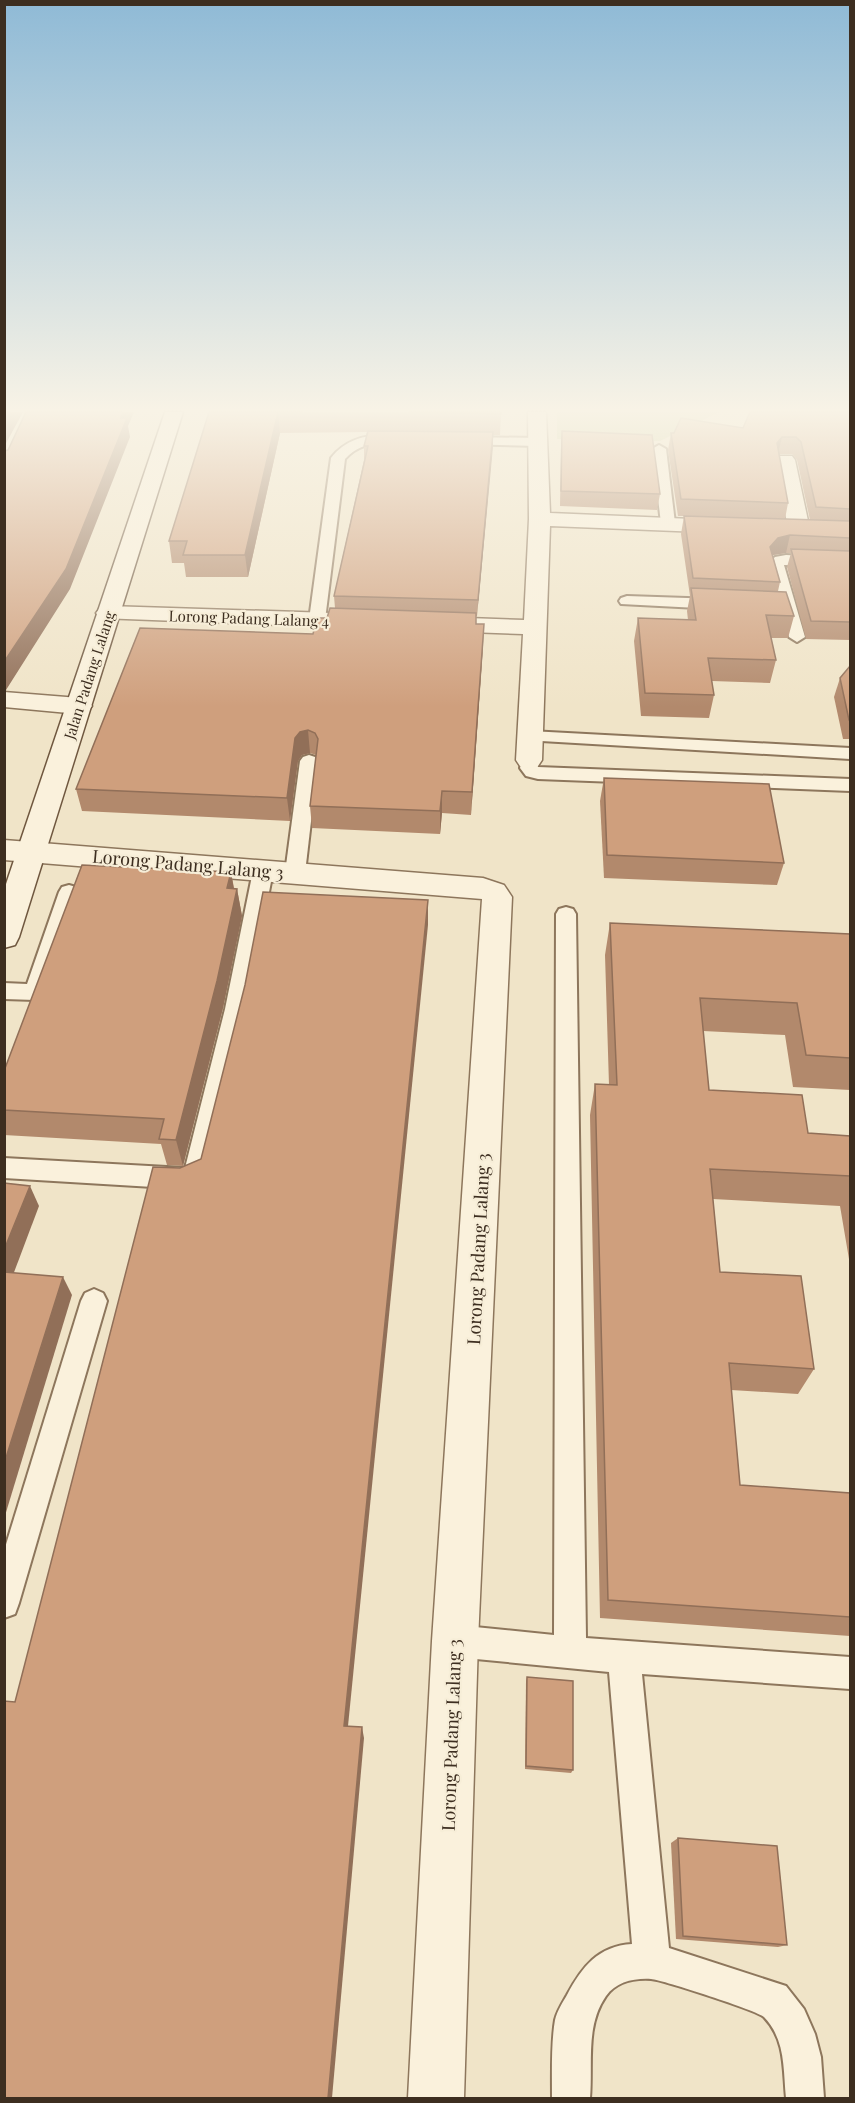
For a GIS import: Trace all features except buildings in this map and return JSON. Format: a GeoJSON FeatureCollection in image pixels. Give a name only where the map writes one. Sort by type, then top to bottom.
{"type":"FeatureCollection","features":[{"type":"Feature","properties":{"kind":"street","name":"Jalan Padang Lalang"},"geometry":{"type":"LineString","coordinates":[[4,937],[19,851],[78,706],[142,510]]}},
{"type":"Feature","properties":{"kind":"street"},"geometry":{"type":"LineString","coordinates":[[529,748],[540,510]]}},
{"type":"Feature","properties":{"kind":"street"},"geometry":{"type":"LineString","coordinates":[[540,519],[668,523],[804,531],[798,510]]}},
{"type":"Feature","properties":{"kind":"street","name":"Lorong Padang Lalang 4"},"geometry":{"type":"LineString","coordinates":[[108,613],[386,622]]}},
{"type":"Feature","properties":{"kind":"street"},"geometry":{"type":"LineString","coordinates":[[420,623],[535,627]]}},
{"type":"Feature","properties":{"kind":"street"},"geometry":{"type":"LineString","coordinates":[[4,699],[78,706]]}},
{"type":"Feature","properties":{"kind":"street","name":"Lorong Padang Lalang 3"},"geometry":{"type":"LineString","coordinates":[[19,851],[483,888],[494,892],[497,897],[455,1641],[436,2098]]}},
{"type":"Feature","properties":{"kind":"lane"},"geometry":{"type":"LineString","coordinates":[[317,620],[331,510]]}},
{"type":"Feature","properties":{"kind":"lane"},"geometry":{"type":"LineString","coordinates":[[666,510],[668,523]]}},
{"type":"Feature","properties":{"kind":"lane"},"geometry":{"type":"LineString","coordinates":[[797,638],[782,607],[776,564],[780,560],[850,562]]}},
{"type":"Feature","properties":{"kind":"lane"},"geometry":{"type":"LineString","coordinates":[[627,601],[730,605]]}},
{"type":"Feature","properties":{"kind":"lane"},"geometry":{"type":"LineString","coordinates":[[850,753],[529,748],[528,768],[538,773],[850,785]]}},
{"type":"Feature","properties":{"kind":"lane"},"geometry":{"type":"LineString","coordinates":[[4,1168],[186,1179],[196,1174],[236,1009],[279,872],[309,760]]}},
{"type":"Feature","properties":{"kind":"lane"},"geometry":{"type":"LineString","coordinates":[[27,1014],[69,892]]}},
{"type":"Feature","properties":{"kind":"lane"},"geometry":{"type":"LineString","coordinates":[[566,914],[570,1653]]}},
{"type":"Feature","properties":{"kind":"lane"},"geometry":{"type":"LineString","coordinates":[[4,991],[35,992]]}},
{"type":"Feature","properties":{"kind":"lane"},"geometry":{"type":"LineString","coordinates":[[4,1603],[93,1301]]}},
{"type":"Feature","properties":{"kind":"lane"},"geometry":{"type":"LineString","coordinates":[[455,1641],[511,1645],[570,1653],[850,1674]]}},
{"type":"Feature","properties":{"kind":"lane"},"geometry":{"type":"LineString","coordinates":[[624,1657],[652,1961]]}},
{"type":"Feature","properties":{"kind":"lane"},"geometry":{"type":"LineString","coordinates":[[571,2098],[574,2019],[594,1982],[619,1963],[652,1961],[773,1999],[788,2015],[801,2045],[805,2098]]}}]}
